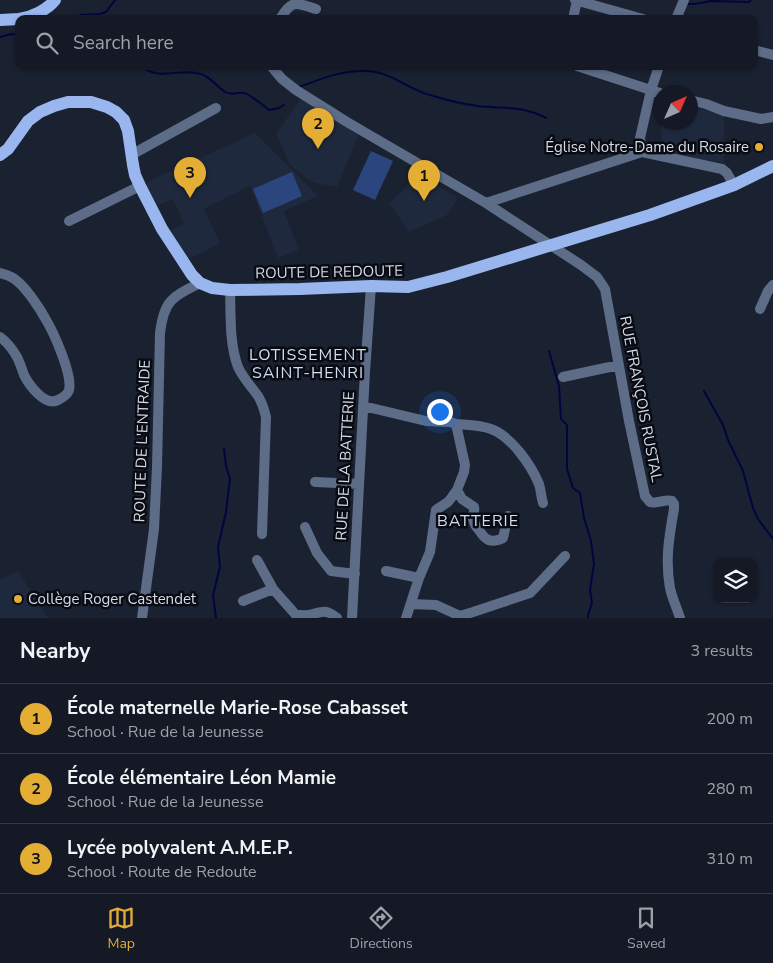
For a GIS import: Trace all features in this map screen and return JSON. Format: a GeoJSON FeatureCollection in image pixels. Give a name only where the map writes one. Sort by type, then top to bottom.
{"type":"FeatureCollection","features":[{"type":"Feature","properties":{"kind":"main road"},"geometry":{"type":"LineString","coordinates":[[32,15],[52,4],[54,0]]}},
{"type":"Feature","properties":{"kind":"main road"},"geometry":{"type":"LineString","coordinates":[[0,20],[15,19]]}},
{"type":"Feature","properties":{"kind":"main road"},"geometry":{"type":"LineString","coordinates":[[0,155],[8,148],[28,121],[40,112],[54,106],[68,102],[91,102],[116,112],[124,120],[128,131],[135,176],[162,229],[176,252],[200,283]]}},
{"type":"Feature","properties":{"kind":"main road","name":"ROUTE DE REDOUTE"},"geometry":{"type":"LineString","coordinates":[[200,283],[212,288],[230,290],[371,286],[408,287],[448,277],[650,215],[734,185],[773,166]]}},
{"type":"Feature","properties":{"kind":"street"},"geometry":{"type":"LineString","coordinates":[[574,15],[576,0],[629,15]]}},
{"type":"Feature","properties":{"kind":"street"},"geometry":{"type":"LineString","coordinates":[[678,15],[684,0]]}},
{"type":"Feature","properties":{"kind":"street"},"geometry":{"type":"LineString","coordinates":[[282,15],[290,3],[316,9]]}},
{"type":"Feature","properties":{"kind":"street"},"geometry":{"type":"LineString","coordinates":[[758,51],[773,55]]}},
{"type":"Feature","properties":{"kind":"street","name":"RUE FRANÇOIS RUSTAL"},"geometry":{"type":"LineString","coordinates":[[275,70],[282,79],[296,90],[486,203],[581,264],[597,277],[605,289],[645,496],[650,502],[658,504],[667,500],[672,501],[674,504],[667,558],[670,589],[680,618]]}},
{"type":"Feature","properties":{"kind":"street"},"geometry":{"type":"LineString","coordinates":[[590,70],[653,90]]}},
{"type":"Feature","properties":{"kind":"street"},"geometry":{"type":"LineString","coordinates":[[657,85],[659,70]]}},
{"type":"Feature","properties":{"kind":"street"},"geometry":{"type":"LineString","coordinates":[[642,152],[640,138],[653,100]]}},
{"type":"Feature","properties":{"kind":"street"},"geometry":{"type":"LineString","coordinates":[[698,102],[724,112],[761,119],[773,117]]}},
{"type":"Feature","properties":{"kind":"street"},"geometry":{"type":"LineString","coordinates":[[131,154],[216,108]]}},
{"type":"Feature","properties":{"kind":"street"},"geometry":{"type":"LineString","coordinates":[[486,203],[642,152],[722,169],[727,173],[734,185]]}},
{"type":"Feature","properties":{"kind":"street"},"geometry":{"type":"LineString","coordinates":[[69,221],[140,186]]}},
{"type":"Feature","properties":{"kind":"street"},"geometry":{"type":"LineString","coordinates":[[0,273],[12,277],[19,282],[45,318],[67,368],[69,385],[67,394],[54,402],[46,400],[38,394],[25,377],[17,357],[0,337]]}},
{"type":"Feature","properties":{"kind":"street","name":"ROUTE DE L'ENTRAIDE"},"geometry":{"type":"LineString","coordinates":[[142,618],[154,529],[162,318],[167,305],[180,293],[200,283]]}},
{"type":"Feature","properties":{"kind":"street"},"geometry":{"type":"LineString","coordinates":[[760,309],[768,291],[773,285]]}},
{"type":"Feature","properties":{"kind":"street","name":"RUE DE LA BATTERIE"},"geometry":{"type":"LineString","coordinates":[[352,618],[371,286]]}},
{"type":"Feature","properties":{"kind":"street"},"geometry":{"type":"LineString","coordinates":[[230,290],[231,332],[238,367],[259,397],[266,417],[262,534]]}},
{"type":"Feature","properties":{"kind":"street"},"geometry":{"type":"LineString","coordinates":[[563,377],[619,365]]}},
{"type":"Feature","properties":{"kind":"street"},"geometry":{"type":"LineString","coordinates":[[363,406],[426,420],[450,422],[492,430],[509,440],[529,464],[539,485],[542,503]]}},
{"type":"Feature","properties":{"kind":"street"},"geometry":{"type":"LineString","coordinates":[[406,618],[430,552],[436,510],[450,500],[457,490],[464,472],[465,465],[456,424]]}},
{"type":"Feature","properties":{"kind":"street"},"geometry":{"type":"LineString","coordinates":[[315,482],[359,484]]}},
{"type":"Feature","properties":{"kind":"street"},"geometry":{"type":"LineString","coordinates":[[457,490],[462,499],[474,507],[473,521],[484,539],[498,540],[502,538],[508,516]]}},
{"type":"Feature","properties":{"kind":"street"},"geometry":{"type":"LineString","coordinates":[[306,527],[317,553],[331,571],[355,574]]}},
{"type":"Feature","properties":{"kind":"street"},"geometry":{"type":"LineString","coordinates":[[411,604],[436,605],[460,616],[473,612],[530,593],[566,556]]}},
{"type":"Feature","properties":{"kind":"street"},"geometry":{"type":"LineString","coordinates":[[257,560],[273,589],[296,615],[329,612],[337,618]]}},
{"type":"Feature","properties":{"kind":"street"},"geometry":{"type":"LineString","coordinates":[[386,571],[419,578]]}},
{"type":"Feature","properties":{"kind":"street"},"geometry":{"type":"LineString","coordinates":[[243,601],[273,589]]}},
{"type":"Feature","properties":{"kind":"shaded area"},"geometry":{"type":"Polygon","coordinates":[[[302,98],[359,134],[337,187],[314,183],[290,165],[276,133],[302,98]]]}},
{"type":"Feature","properties":{"kind":"shaded area"},"geometry":{"type":"Polygon","coordinates":[[[698,108],[724,115],[724,162],[688,159],[662,153],[661,130],[698,130],[698,108]]]}},
{"type":"Feature","properties":{"kind":"shaded area"},"geometry":{"type":"Polygon","coordinates":[[[255,133],[318,196],[284,211],[299,250],[278,258],[250,186],[204,209],[220,243],[188,260],[168,232],[184,223],[173,199],[157,206],[145,183],[255,133]]]}},
{"type":"Feature","properties":{"kind":"shaded area"},"geometry":{"type":"Polygon","coordinates":[[[371,151],[393,161],[375,200],[353,190],[371,151]]]}},
{"type":"Feature","properties":{"kind":"shaded area"},"geometry":{"type":"Polygon","coordinates":[[[413,171],[458,198],[447,215],[409,232],[389,203],[405,189],[413,171]]]}},
{"type":"Feature","properties":{"kind":"shaded area"},"geometry":{"type":"Polygon","coordinates":[[[292,172],[302,196],[263,213],[253,189],[292,172]]]}},
{"type":"Feature","properties":{"kind":"shaded area","name":"Collège Roger Castendet"},"geometry":{"type":"Polygon","coordinates":[[[18,571],[48,618],[0,618],[0,579],[18,571]]]}},
{"type":"Feature","properties":{"kind":"waterway"},"geometry":{"type":"LineString","coordinates":[[81,15],[106,12],[115,0]]}},
{"type":"Feature","properties":{"kind":"waterway"},"geometry":{"type":"LineString","coordinates":[[687,4],[711,1],[749,2],[751,0]]}},
{"type":"Feature","properties":{"kind":"waterway"},"geometry":{"type":"LineString","coordinates":[[0,37],[15,34]]}},
{"type":"Feature","properties":{"kind":"waterway"},"geometry":{"type":"LineString","coordinates":[[146,70],[163,74],[185,72],[201,74],[208,77],[225,92],[230,94],[246,94],[269,110],[284,105]]}},
{"type":"Feature","properties":{"kind":"waterway"},"geometry":{"type":"LineString","coordinates":[[299,87],[340,74],[357,71],[375,72],[442,99],[478,106],[521,109],[546,118]]}},
{"type":"Feature","properties":{"kind":"waterway"},"geometry":{"type":"LineString","coordinates":[[549,351],[559,386],[561,419],[567,425],[567,469],[573,488],[580,493],[584,518],[591,541],[594,564],[590,590],[592,603],[588,618]]}},
{"type":"Feature","properties":{"kind":"waterway"},"geometry":{"type":"LineString","coordinates":[[704,391],[723,425],[743,471],[758,519],[773,539]]}},
{"type":"Feature","properties":{"kind":"waterway"},"geometry":{"type":"LineString","coordinates":[[216,618],[213,595],[220,567],[218,547],[226,512],[230,479],[224,449]]}},
{"type":"Feature","properties":{"kind":"place","name":"Église Notre-Dame du Rosaire"},"geometry":{"type":"Point","coordinates":[759,147]}},
{"type":"Feature","properties":{"kind":"place","name":"École élémentaire Léon Mamie"},"geometry":{"type":"Point","coordinates":[318,149]}},
{"type":"Feature","properties":{"kind":"place","name":"Lycée polyvalent A.M.E.P."},"geometry":{"type":"Point","coordinates":[190,198]}},
{"type":"Feature","properties":{"kind":"place","name":"École maternelle Marie-Rose Cabasset"},"geometry":{"type":"Point","coordinates":[424,201]}},
{"type":"Feature","properties":{"kind":"place","name":"Collège Roger Castendet"},"geometry":{"type":"Point","coordinates":[18,599]}},
{"type":"Feature","properties":{"kind":"district","name":"LOTISSEMENT SAINT-HENRI"},"geometry":{"type":"Point","coordinates":[308,363]}},
{"type":"Feature","properties":{"kind":"district","name":"BATTERIE"},"geometry":{"type":"Point","coordinates":[478,520]}}]}
